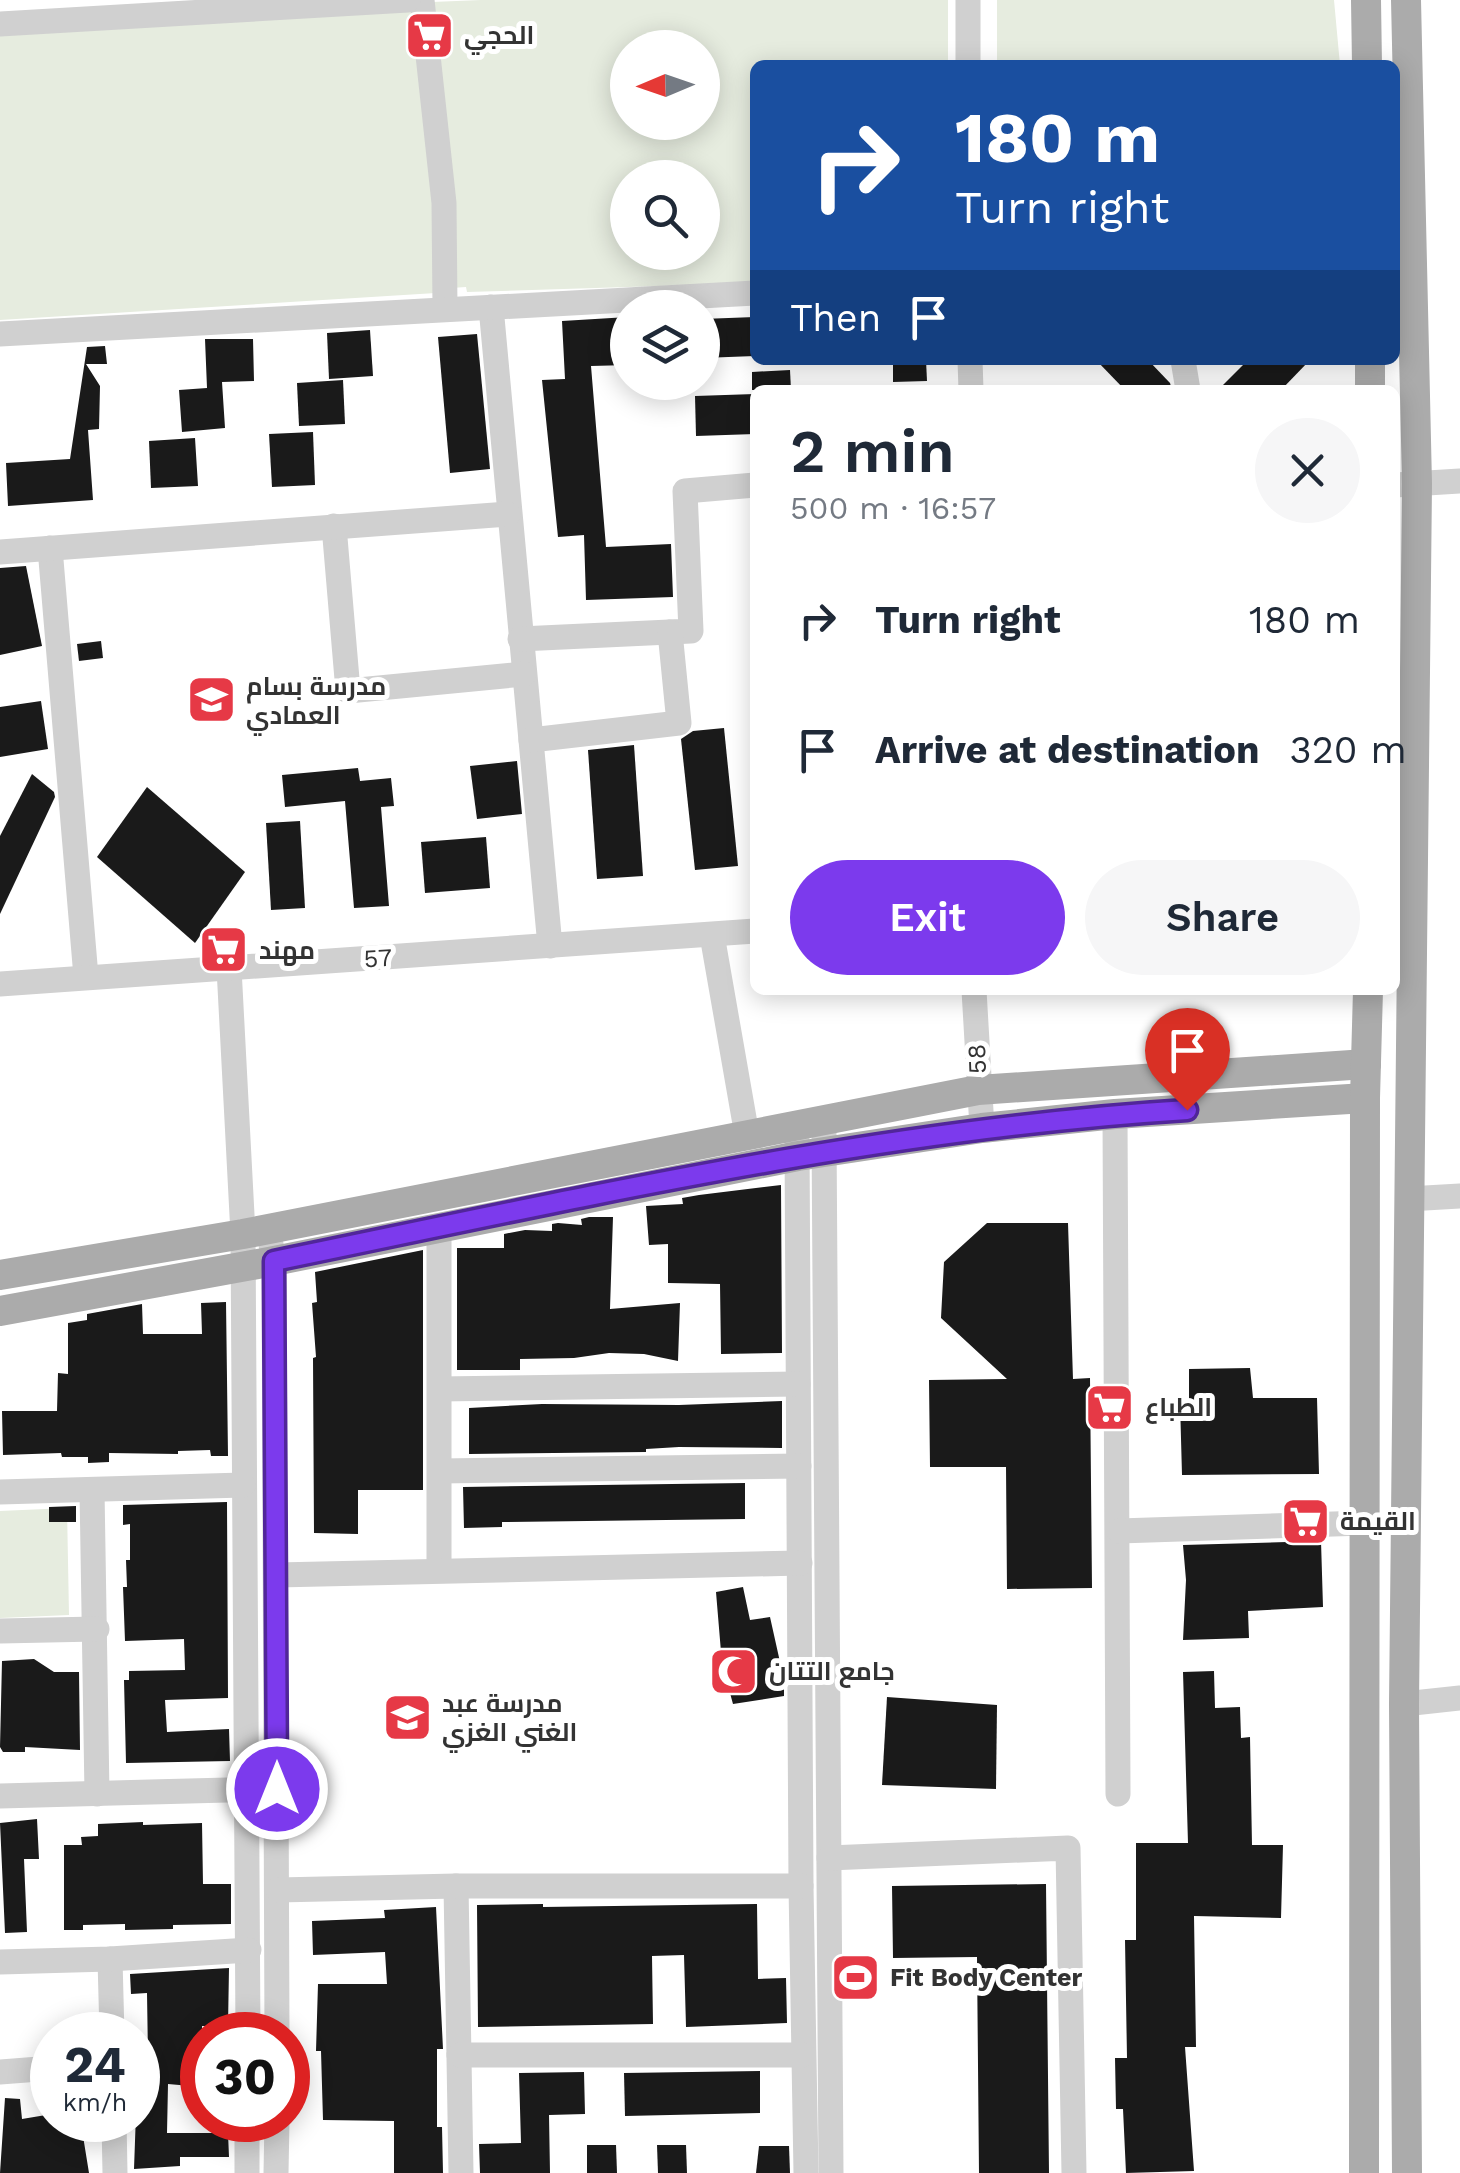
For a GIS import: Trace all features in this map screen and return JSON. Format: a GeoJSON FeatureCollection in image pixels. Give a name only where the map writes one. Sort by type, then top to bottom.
{"type":"FeatureCollection","features":[{"type":"Feature","properties":{"kind":"main road"},"geometry":{"type":"LineString","coordinates":[[1366,0],[1367,60]]}},
{"type":"Feature","properties":{"kind":"main road"},"geometry":{"type":"LineString","coordinates":[[1406,0],[1406,2173]]}},
{"type":"Feature","properties":{"kind":"main road"},"geometry":{"type":"LineString","coordinates":[[1364,2173],[1368,995]]}},
{"type":"Feature","properties":{"kind":"main road"},"geometry":{"type":"LineString","coordinates":[[0,1276],[255,1231],[978,1090],[1366,1064]]}},
{"type":"Feature","properties":{"kind":"main road"},"geometry":{"type":"LineString","coordinates":[[0,1312],[811,1155],[982,1128],[1116,1114],[1365,1098]]}},
{"type":"Feature","properties":{"kind":"street"},"geometry":{"type":"LineString","coordinates":[[0,24],[408,0]]}},
{"type":"Feature","properties":{"kind":"street"},"geometry":{"type":"LineString","coordinates":[[422,0],[444,204],[445,308]]}},
{"type":"Feature","properties":{"kind":"street"},"geometry":{"type":"LineString","coordinates":[[968,0],[968,60]]}},
{"type":"Feature","properties":{"kind":"street"},"geometry":{"type":"LineString","coordinates":[[0,334],[750,294]]}},
{"type":"Feature","properties":{"kind":"street"},"geometry":{"type":"LineString","coordinates":[[491,307],[550,946]]}},
{"type":"Feature","properties":{"kind":"street"},"geometry":{"type":"LineString","coordinates":[[1406,485],[1460,481]]}},
{"type":"Feature","properties":{"kind":"street"},"geometry":{"type":"LineString","coordinates":[[520,639],[690,631],[685,491],[750,485]]}},
{"type":"Feature","properties":{"kind":"street"},"geometry":{"type":"LineString","coordinates":[[0,552],[508,514]]}},
{"type":"Feature","properties":{"kind":"street"},"geometry":{"type":"LineString","coordinates":[[334,526],[348,690],[524,674]]}},
{"type":"Feature","properties":{"kind":"street"},"geometry":{"type":"LineString","coordinates":[[50,548],[86,977]]}},
{"type":"Feature","properties":{"kind":"street"},"geometry":{"type":"LineString","coordinates":[[530,740],[679,723],[670,632]]}},
{"type":"Feature","properties":{"kind":"street","name":"57"},"geometry":{"type":"LineString","coordinates":[[0,984],[750,931]]}},
{"type":"Feature","properties":{"kind":"street"},"geometry":{"type":"LineString","coordinates":[[712,935],[748,1135]]}},
{"type":"Feature","properties":{"kind":"street"},"geometry":{"type":"LineString","coordinates":[[229,968],[255,1231],[243,1267],[248,2012]]}},
{"type":"Feature","properties":{"kind":"street","name":"58"},"geometry":{"type":"LineString","coordinates":[[974,995],[982,1128]]}},
{"type":"Feature","properties":{"kind":"street"},"geometry":{"type":"LineString","coordinates":[[1116,1114],[1118,1794]]}},
{"type":"Feature","properties":{"kind":"street"},"geometry":{"type":"LineString","coordinates":[[810,1123],[829,1858],[831,2173]]}},
{"type":"Feature","properties":{"kind":"street"},"geometry":{"type":"LineString","coordinates":[[806,2173],[798,1384],[811,1155]]}},
{"type":"Feature","properties":{"kind":"street"},"geometry":{"type":"LineString","coordinates":[[1408,1200],[1460,1196]]}},
{"type":"Feature","properties":{"kind":"street"},"geometry":{"type":"LineString","coordinates":[[439,1570],[440,1227]]}},
{"type":"Feature","properties":{"kind":"street"},"geometry":{"type":"LineString","coordinates":[[255,1231],[274,1261],[277,2012]]}},
{"type":"Feature","properties":{"kind":"street"},"geometry":{"type":"LineString","coordinates":[[440,1390],[798,1384]]}},
{"type":"Feature","properties":{"kind":"street"},"geometry":{"type":"LineString","coordinates":[[441,1471],[799,1466]]}},
{"type":"Feature","properties":{"kind":"street"},"geometry":{"type":"LineString","coordinates":[[0,1492],[243,1486]]}},
{"type":"Feature","properties":{"kind":"street"},"geometry":{"type":"LineString","coordinates":[[92,1490],[97,1794]]}},
{"type":"Feature","properties":{"kind":"street"},"geometry":{"type":"LineString","coordinates":[[1119,1531],[1365,1523]]}},
{"type":"Feature","properties":{"kind":"street"},"geometry":{"type":"LineString","coordinates":[[278,1574],[800,1563]]}},
{"type":"Feature","properties":{"kind":"street"},"geometry":{"type":"LineString","coordinates":[[0,1631],[97,1629]]}},
{"type":"Feature","properties":{"kind":"street"},"geometry":{"type":"LineString","coordinates":[[1404,1704],[1460,1698]]}},
{"type":"Feature","properties":{"kind":"street"},"geometry":{"type":"LineString","coordinates":[[0,1796],[277,1789]]}},
{"type":"Feature","properties":{"kind":"street"},"geometry":{"type":"LineString","coordinates":[[829,1858],[1068,1848],[1074,2173]]}},
{"type":"Feature","properties":{"kind":"street"},"geometry":{"type":"LineString","coordinates":[[456,1886],[461,2173]]}},
{"type":"Feature","properties":{"kind":"street"},"geometry":{"type":"LineString","coordinates":[[278,1890],[801,1886]]}},
{"type":"Feature","properties":{"kind":"street"},"geometry":{"type":"LineString","coordinates":[[0,1962],[110,1960],[249,1950]]}},
{"type":"Feature","properties":{"kind":"street"},"geometry":{"type":"LineString","coordinates":[[110,1960],[111,2012]]}},
{"type":"Feature","properties":{"kind":"street"},"geometry":{"type":"LineString","coordinates":[[458,2055],[803,2055]]}},
{"type":"Feature","properties":{"kind":"street"},"geometry":{"type":"LineString","coordinates":[[0,2072],[30,2070]]}},
{"type":"Feature","properties":{"kind":"street"},"geometry":{"type":"LineString","coordinates":[[114,2142],[115,2173]]}},
{"type":"Feature","properties":{"kind":"street"},"geometry":{"type":"LineString","coordinates":[[247,2173],[248,2142]]}},
{"type":"Feature","properties":{"kind":"street"},"geometry":{"type":"LineString","coordinates":[[276,2142],[276,2173]]}},
{"type":"Feature","properties":{"kind":"shaded area"},"geometry":{"type":"Polygon","coordinates":[[[948,0],[948,60],[750,60],[750,283],[467,292],[466,287],[451,288],[432,2],[948,0]]]}},
{"type":"Feature","properties":{"kind":"shaded area"},"geometry":{"type":"Polygon","coordinates":[[[997,0],[1334,0],[1340,60],[997,60],[997,0]]]}},
{"type":"Feature","properties":{"kind":"shaded area"},"geometry":{"type":"Polygon","coordinates":[[[417,5],[435,203],[436,293],[0,320],[0,25],[417,5]]]}},
{"type":"Feature","properties":{"kind":"shaded area"},"geometry":{"type":"Polygon","coordinates":[[[67,1508],[69,1615],[0,1618],[0,1511],[67,1508]]]}},
{"type":"Feature","properties":{"kind":"building"},"geometry":{"type":"Polygon","coordinates":[[[750,317],[750,356],[720,357],[720,318],[750,317]]]}},
{"type":"Feature","properties":{"kind":"building"},"geometry":{"type":"Polygon","coordinates":[[[610,318],[610,365],[591,366],[606,547],[671,544],[673,597],[586,600],[584,535],[558,537],[542,380],[565,379],[562,321],[610,318]]]}},
{"type":"Feature","properties":{"kind":"building"},"geometry":{"type":"Polygon","coordinates":[[[370,330],[373,376],[329,379],[327,333],[370,330]]]}},
{"type":"Feature","properties":{"kind":"building"},"geometry":{"type":"Polygon","coordinates":[[[477,334],[490,469],[450,473],[438,337],[477,334]]]}},
{"type":"Feature","properties":{"kind":"building"},"geometry":{"type":"Polygon","coordinates":[[[205,339],[253,339],[254,381],[222,382],[225,428],[182,432],[179,390],[207,388],[205,339]]]}},
{"type":"Feature","properties":{"kind":"building"},"geometry":{"type":"Polygon","coordinates":[[[105,346],[107,364],[86,364],[100,386],[99,429],[88,430],[93,500],[8,506],[6,463],[70,459],[87,347],[105,346]]]}},
{"type":"Feature","properties":{"kind":"building"},"geometry":{"type":"Polygon","coordinates":[[[893,365],[926,365],[927,381],[893,382],[893,365]]]}},
{"type":"Feature","properties":{"kind":"building"},"geometry":{"type":"Polygon","coordinates":[[[1101,365],[1153,365],[1171,385],[1120,385],[1101,365]]]}},
{"type":"Feature","properties":{"kind":"building"},"geometry":{"type":"Polygon","coordinates":[[[1243,365],[1305,365],[1286,385],[1223,385],[1243,365]]]}},
{"type":"Feature","properties":{"kind":"building"},"geometry":{"type":"Polygon","coordinates":[[[790,370],[791,385],[752,385],[752,372],[790,370]]]}},
{"type":"Feature","properties":{"kind":"building"},"geometry":{"type":"Polygon","coordinates":[[[343,380],[345,424],[299,426],[297,383],[343,380]]]}},
{"type":"Feature","properties":{"kind":"building"},"geometry":{"type":"Polygon","coordinates":[[[750,394],[750,434],[696,436],[695,400],[750,394]]]}},
{"type":"Feature","properties":{"kind":"building"},"geometry":{"type":"Polygon","coordinates":[[[313,432],[315,485],[272,487],[269,434],[313,432]]]}},
{"type":"Feature","properties":{"kind":"building"},"geometry":{"type":"Polygon","coordinates":[[[195,438],[198,486],[151,488],[149,441],[195,438]]]}},
{"type":"Feature","properties":{"kind":"building"},"geometry":{"type":"Polygon","coordinates":[[[26,566],[42,646],[0,655],[0,568],[26,566]]]}},
{"type":"Feature","properties":{"kind":"building"},"geometry":{"type":"Polygon","coordinates":[[[101,641],[103,658],[79,661],[77,644],[101,641]]]}},
{"type":"Feature","properties":{"kind":"building"},"geometry":{"type":"Polygon","coordinates":[[[41,701],[48,749],[0,757],[0,707],[41,701]]]}},
{"type":"Feature","properties":{"kind":"building"},"geometry":{"type":"Polygon","coordinates":[[[724,728],[738,866],[695,870],[681,739],[693,731],[724,728]]]}},
{"type":"Feature","properties":{"kind":"building"},"geometry":{"type":"Polygon","coordinates":[[[634,745],[643,876],[597,879],[588,750],[634,745]]]}},
{"type":"Feature","properties":{"kind":"building"},"geometry":{"type":"Polygon","coordinates":[[[517,761],[522,814],[477,819],[470,766],[517,761]]]}},
{"type":"Feature","properties":{"kind":"building"},"geometry":{"type":"Polygon","coordinates":[[[358,768],[360,781],[391,778],[394,806],[381,807],[389,906],[354,908],[345,801],[285,807],[282,775],[358,768]]]}},
{"type":"Feature","properties":{"kind":"building"},"geometry":{"type":"Polygon","coordinates":[[[32,774],[55,797],[0,914],[0,836],[32,774]]]}},
{"type":"Feature","properties":{"kind":"building"},"geometry":{"type":"Polygon","coordinates":[[[147,787],[245,872],[195,943],[97,857],[147,787]]]}},
{"type":"Feature","properties":{"kind":"building"},"geometry":{"type":"Polygon","coordinates":[[[300,821],[305,908],[271,910],[266,823],[300,821]]]}},
{"type":"Feature","properties":{"kind":"building"},"geometry":{"type":"Polygon","coordinates":[[[486,837],[490,888],[425,893],[421,842],[486,837]]]}},
{"type":"Feature","properties":{"kind":"building"},"geometry":{"type":"Polygon","coordinates":[[[781,1185],[782,1353],[721,1354],[720,1284],[668,1283],[668,1244],[649,1245],[646,1206],[683,1204],[682,1198],[781,1185]]]}},
{"type":"Feature","properties":{"kind":"building"},"geometry":{"type":"Polygon","coordinates":[[[613,1217],[610,1309],[680,1303],[678,1361],[644,1354],[609,1353],[520,1359],[520,1370],[457,1370],[457,1248],[504,1248],[504,1234],[552,1231],[552,1224],[558,1223],[582,1225],[581,1219],[613,1217]]]}},
{"type":"Feature","properties":{"kind":"building"},"geometry":{"type":"Polygon","coordinates":[[[987,1223],[1068,1223],[1073,1379],[1090,1378],[1092,1588],[1007,1589],[1006,1467],[930,1467],[929,1380],[1007,1379],[941,1318],[944,1262],[987,1223]]]}},
{"type":"Feature","properties":{"kind":"building"},"geometry":{"type":"Polygon","coordinates":[[[423,1250],[423,1490],[358,1490],[358,1534],[314,1533],[315,1272],[423,1250]]]}},
{"type":"Feature","properties":{"kind":"building"},"geometry":{"type":"Polygon","coordinates":[[[226,1302],[228,1456],[211,1456],[210,1450],[178,1454],[109,1453],[109,1462],[88,1463],[88,1457],[62,1457],[61,1453],[3,1455],[2,1411],[57,1411],[58,1373],[68,1374],[68,1323],[87,1320],[87,1314],[142,1304],[143,1334],[202,1334],[201,1303],[226,1302]]]}},
{"type":"Feature","properties":{"kind":"building"},"geometry":{"type":"Polygon","coordinates":[[[1250,1368],[1253,1398],[1317,1398],[1319,1474],[1182,1475],[1180,1402],[1189,1402],[1189,1369],[1250,1368]]]}},
{"type":"Feature","properties":{"kind":"building"},"geometry":{"type":"Polygon","coordinates":[[[782,1401],[782,1448],[469,1454],[469,1408],[782,1401]]]}},
{"type":"Feature","properties":{"kind":"building"},"geometry":{"type":"Polygon","coordinates":[[[745,1483],[745,1519],[502,1522],[502,1527],[464,1528],[463,1487],[745,1483]]]}},
{"type":"Feature","properties":{"kind":"building"},"geometry":{"type":"Polygon","coordinates":[[[227,1502],[228,1698],[165,1700],[167,1732],[229,1729],[230,1761],[126,1763],[124,1680],[129,1680],[129,1671],[185,1670],[184,1639],[125,1641],[123,1587],[127,1587],[126,1560],[130,1560],[130,1524],[123,1525],[123,1505],[227,1502]]]}},
{"type":"Feature","properties":{"kind":"building"},"geometry":{"type":"Polygon","coordinates":[[[76,1506],[76,1522],[49,1522],[49,1507],[76,1506]]]}},
{"type":"Feature","properties":{"kind":"building"},"geometry":{"type":"Polygon","coordinates":[[[1321,1541],[1323,1607],[1248,1611],[1249,1638],[1183,1640],[1183,1545],[1321,1541]]]}},
{"type":"Feature","properties":{"kind":"building"},"geometry":{"type":"Polygon","coordinates":[[[743,1587],[750,1620],[770,1617],[784,1696],[733,1704],[722,1664],[716,1592],[743,1587]]]}},
{"type":"Feature","properties":{"kind":"building"},"geometry":{"type":"Polygon","coordinates":[[[34,1659],[54,1672],[79,1672],[80,1750],[25,1747],[25,1752],[3,1752],[0,1747],[2,1661],[34,1659]]]}},
{"type":"Feature","properties":{"kind":"building"},"geometry":{"type":"Polygon","coordinates":[[[1214,1671],[1215,1708],[1240,1707],[1241,1738],[1250,1737],[1252,1845],[1283,1845],[1281,1918],[1194,1916],[1196,2047],[1185,2047],[1194,2171],[1126,2173],[1123,2109],[1116,2109],[1115,2058],[1127,2058],[1125,1940],[1136,1940],[1136,1843],[1188,1843],[1183,1672],[1214,1671]]]}},
{"type":"Feature","properties":{"kind":"building"},"geometry":{"type":"Polygon","coordinates":[[[887,1697],[997,1705],[996,1789],[882,1785],[887,1697]]]}},
{"type":"Feature","properties":{"kind":"building"},"geometry":{"type":"Polygon","coordinates":[[[37,1819],[39,1859],[24,1859],[27,1932],[5,1933],[0,1823],[37,1819]]]}},
{"type":"Feature","properties":{"kind":"building"},"geometry":{"type":"Polygon","coordinates":[[[202,1823],[203,1884],[231,1884],[231,1924],[125,1930],[125,1924],[83,1925],[83,1930],[64,1930],[64,1845],[82,1845],[81,1837],[98,1836],[98,1824],[202,1823]]]}},
{"type":"Feature","properties":{"kind":"building"},"geometry":{"type":"Polygon","coordinates":[[[1046,1884],[1049,2173],[979,2173],[977,1957],[893,1958],[892,1886],[1046,1884]]]}},
{"type":"Feature","properties":{"kind":"building"},"geometry":{"type":"Polygon","coordinates":[[[757,1904],[758,1979],[786,1978],[787,2023],[686,2027],[684,1955],[652,1956],[653,2024],[478,2027],[477,1905],[757,1904]]]}},
{"type":"Feature","properties":{"kind":"building"},"geometry":{"type":"Polygon","coordinates":[[[436,1907],[443,2049],[437,2049],[437,2127],[442,2127],[443,2173],[394,2173],[394,2121],[323,2120],[321,2051],[316,2051],[318,1984],[387,1984],[385,1952],[313,1955],[312,1921],[385,1918],[384,1910],[436,1907]]]}},
{"type":"Feature","properties":{"kind":"building"},"geometry":{"type":"Polygon","coordinates":[[[229,1968],[228,2012],[180,2012],[180,2085],[168,2084],[167,2133],[180,2133],[180,2142],[228,2142],[229,2157],[180,2157],[180,2166],[134,2169],[135,2142],[160,2142],[160,2012],[147,2012],[147,1993],[131,1994],[130,1974],[229,1968]]]}},
{"type":"Feature","properties":{"kind":"building"},"geometry":{"type":"Polygon","coordinates":[[[760,2071],[760,2113],[625,2116],[624,2073],[760,2071]]]}},
{"type":"Feature","properties":{"kind":"building"},"geometry":{"type":"Polygon","coordinates":[[[584,2072],[585,2114],[549,2115],[550,2173],[480,2173],[479,2144],[521,2143],[519,2073],[584,2072]]]}},
{"type":"Feature","properties":{"kind":"building"},"geometry":{"type":"Polygon","coordinates":[[[5,2098],[20,2099],[22,2119],[30,2118],[30,2142],[84,2142],[89,2173],[0,2173],[5,2098]]]}},
{"type":"Feature","properties":{"kind":"building"},"geometry":{"type":"Polygon","coordinates":[[[587,2145],[616,2145],[617,2173],[587,2173],[587,2145]]]}},
{"type":"Feature","properties":{"kind":"building"},"geometry":{"type":"Polygon","coordinates":[[[657,2145],[686,2145],[687,2173],[658,2173],[657,2145]]]}},
{"type":"Feature","properties":{"kind":"building"},"geometry":{"type":"Polygon","coordinates":[[[759,2146],[789,2146],[790,2173],[756,2173],[759,2146]]]}},
{"type":"Feature","properties":{"kind":"place","name":"الحجي"},"geometry":{"type":"Point","coordinates":[429,35]}},
{"type":"Feature","properties":{"kind":"place","name":"مدرسة بسام العمادي"},"geometry":{"type":"Point","coordinates":[211,700]}},
{"type":"Feature","properties":{"kind":"place","name":"مهند"},"geometry":{"type":"Point","coordinates":[224,950]}},
{"type":"Feature","properties":{"kind":"place","name":"الطباع"},"geometry":{"type":"Point","coordinates":[1110,1407]}},
{"type":"Feature","properties":{"kind":"place","name":"القيمة"},"geometry":{"type":"Point","coordinates":[1305,1521]}},
{"type":"Feature","properties":{"kind":"place","name":"جامع التتان"},"geometry":{"type":"Point","coordinates":[734,1671]}},
{"type":"Feature","properties":{"kind":"place","name":"مدرسة عبد الغني الغزي"},"geometry":{"type":"Point","coordinates":[407,1717]}},
{"type":"Feature","properties":{"kind":"place","name":"Fit Body Center"},"geometry":{"type":"Point","coordinates":[855,1977]}},
{"type":"Feature","properties":{"kind":"route"},"geometry":{"type":"LineString","coordinates":[[277,1789],[274,1261],[798,1156],[982,1128],[1187,1110]]}}]}
